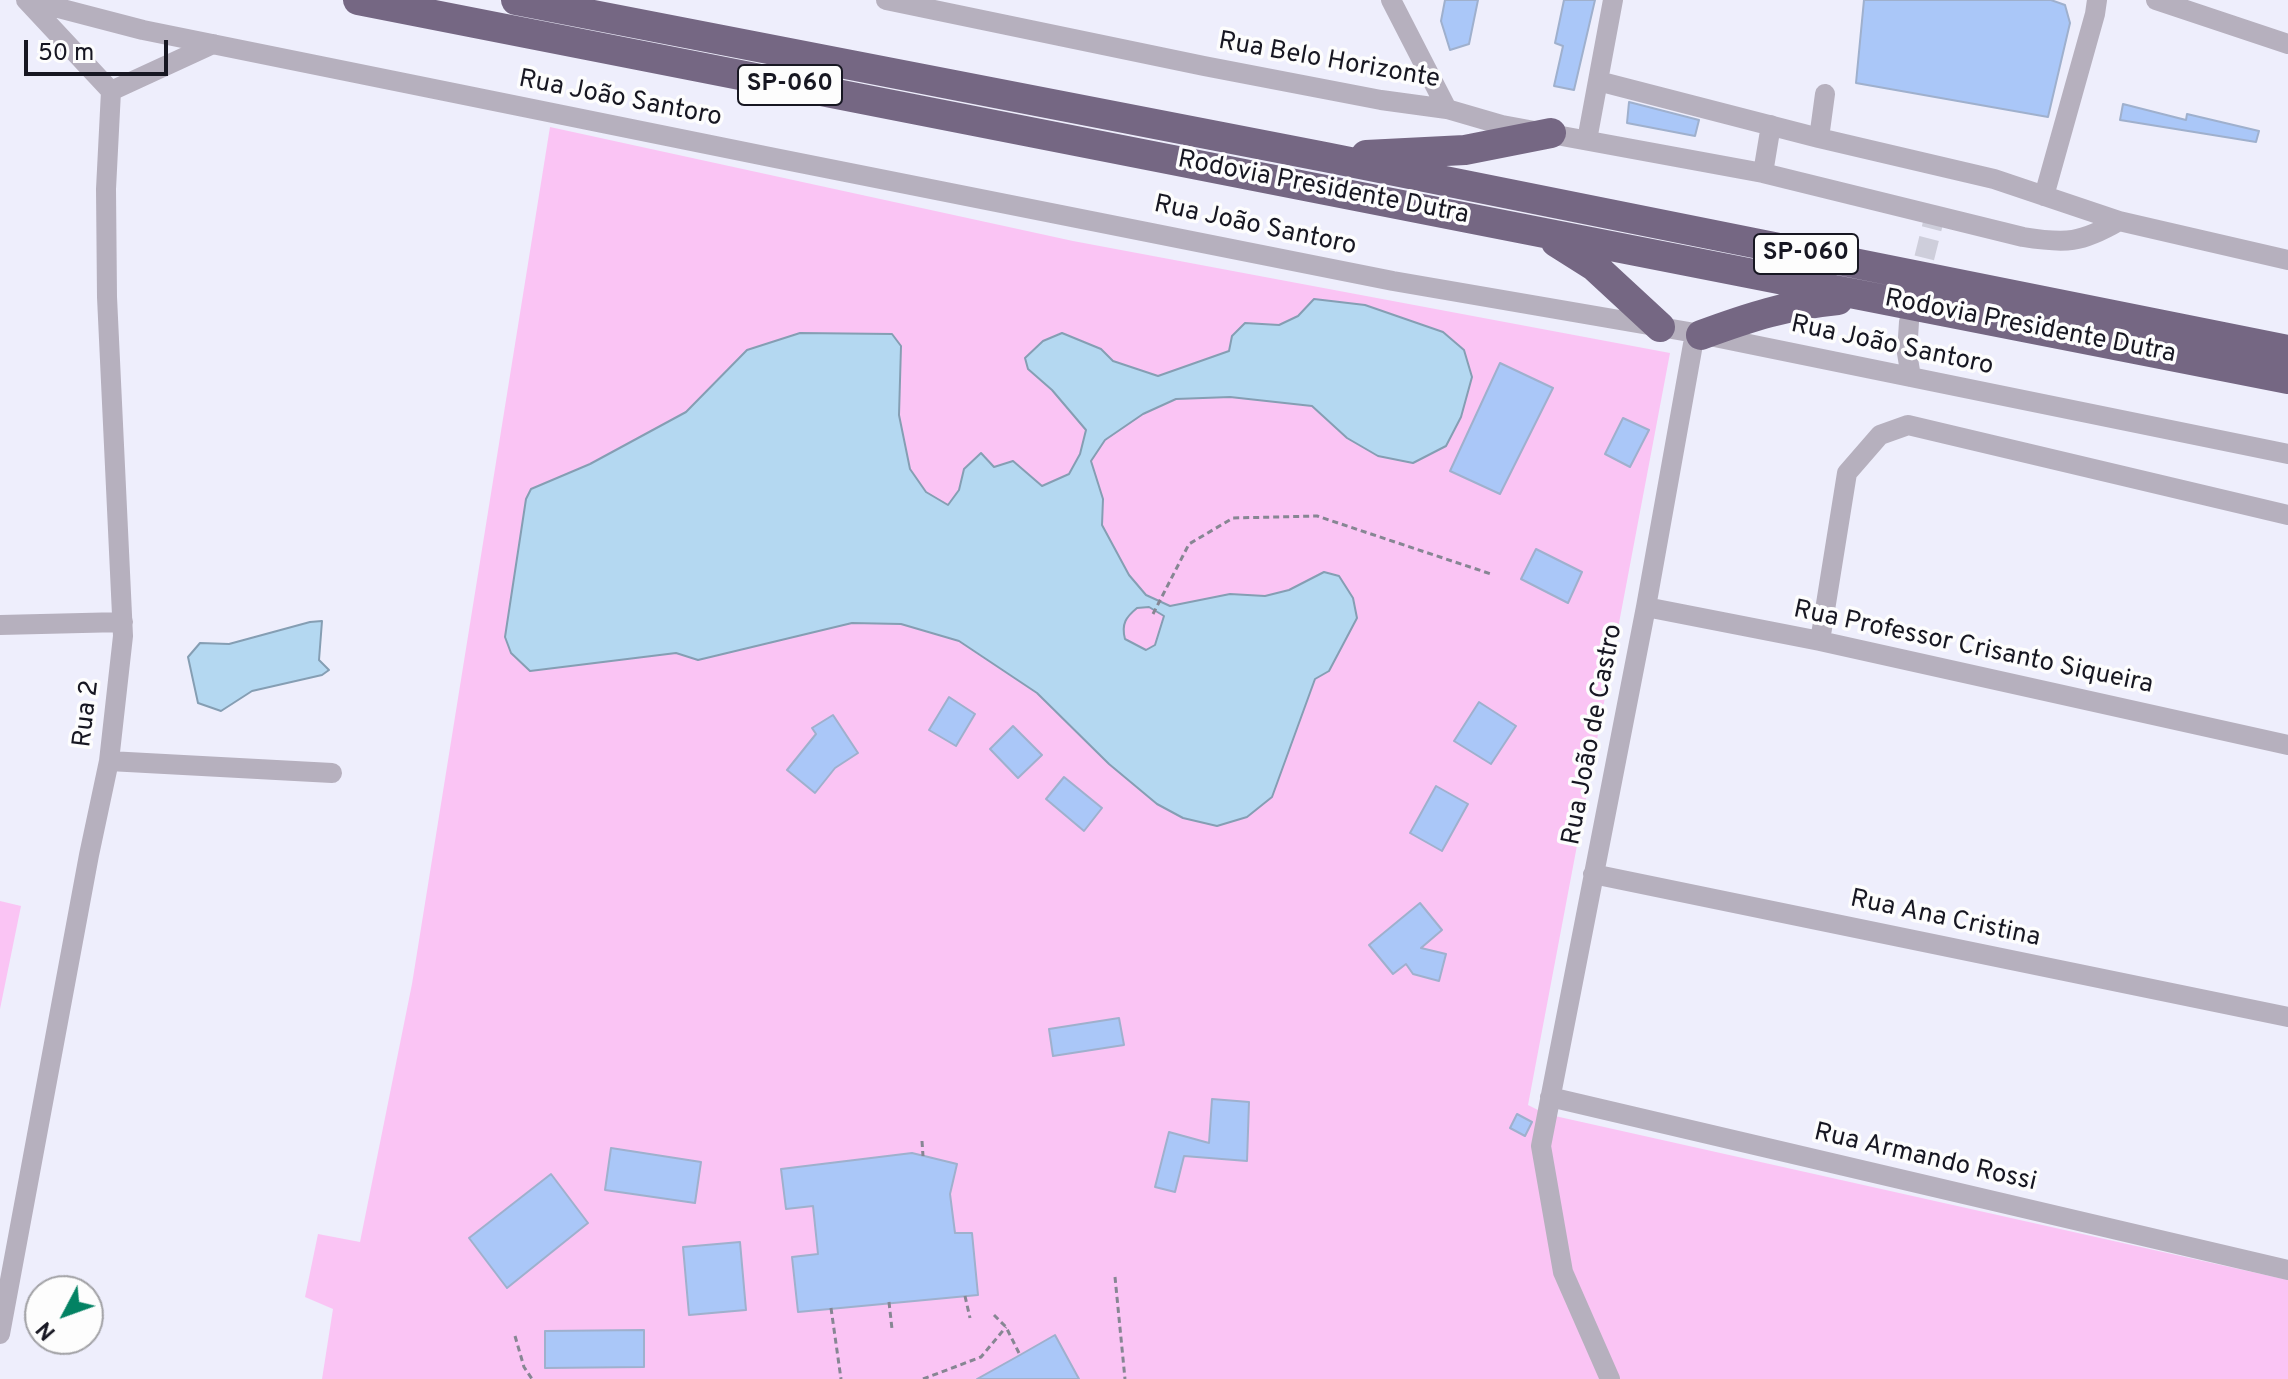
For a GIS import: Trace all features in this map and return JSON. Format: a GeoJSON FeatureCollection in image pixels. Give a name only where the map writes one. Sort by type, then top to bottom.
{"type":"FeatureCollection","features":[{"type":"Feature","properties":{"kind":"highway","name":"Rodovia Presidente Dutra"},"geometry":{"type":"LineString","coordinates":[[358,0],[2288,379]]}},
{"type":"Feature","properties":{"kind":"highway","name":"Rodovia Presidente Dutra"},"geometry":{"type":"LineString","coordinates":[[516,0],[1325,157],[2288,350]]}},
{"type":"Feature","properties":{"kind":"highway"},"geometry":{"type":"LineString","coordinates":[[1325,157],[1465,150],[1551,133]]}},
{"type":"Feature","properties":{"kind":"highway"},"geometry":{"type":"LineString","coordinates":[[1537,231],[1594,266],[1660,327]]}},
{"type":"Feature","properties":{"kind":"highway"},"geometry":{"type":"LineString","coordinates":[[1698,334],[1761,312],[1804,303],[1873,297]]}},
{"type":"Feature","properties":{"kind":"street","name":"Rua João Santoro"},"geometry":{"type":"LineString","coordinates":[[27,0],[143,30],[1393,281],[1698,334],[2288,454]]}},
{"type":"Feature","properties":{"kind":"street","name":"Rua João Santoro"},"geometry":{"type":"LineString","coordinates":[[27,0],[111,91]]}},
{"type":"Feature","properties":{"kind":"street","name":"Rua Belo Horizonte"},"geometry":{"type":"LineString","coordinates":[[886,0],[1204,66],[1381,100],[1447,109],[1502,125],[1763,173],[1938,220],[2023,237],[2074,242],[2093,236],[2119,221]]}},
{"type":"Feature","properties":{"kind":"street"},"geometry":{"type":"LineString","coordinates":[[1391,0],[1447,109]]}},
{"type":"Feature","properties":{"kind":"street"},"geometry":{"type":"LineString","coordinates":[[1587,140],[1613,0]]}},
{"type":"Feature","properties":{"kind":"street"},"geometry":{"type":"LineString","coordinates":[[2044,196],[2097,0]]}},
{"type":"Feature","properties":{"kind":"street"},"geometry":{"type":"LineString","coordinates":[[2156,0],[2288,44]]}},
{"type":"Feature","properties":{"kind":"street"},"geometry":{"type":"LineString","coordinates":[[111,91],[213,44]]}},
{"type":"Feature","properties":{"kind":"street"},"geometry":{"type":"LineString","coordinates":[[1598,81],[1994,179],[2119,221],[2288,260]]}},
{"type":"Feature","properties":{"kind":"street","name":"Rua 2"},"geometry":{"type":"LineString","coordinates":[[0,1334],[109,761],[123,622],[107,297],[106,189],[111,91]]}},
{"type":"Feature","properties":{"kind":"street"},"geometry":{"type":"LineString","coordinates":[[1819,138],[1825,94]]}},
{"type":"Feature","properties":{"kind":"street"},"geometry":{"type":"LineString","coordinates":[[1763,173],[1771,125]]}},
{"type":"Feature","properties":{"kind":"street"},"geometry":{"type":"LineString","coordinates":[[1909,322],[1907,353],[1911,377]]}},
{"type":"Feature","properties":{"kind":"street","name":"Rua João de Castro"},"geometry":{"type":"LineString","coordinates":[[1610,1379],[1563,1272],[1541,1146],[1698,334]]}},
{"type":"Feature","properties":{"kind":"street"},"geometry":{"type":"LineString","coordinates":[[1820,641],[1847,473],[1880,435],[1908,425],[2288,515]]}},
{"type":"Feature","properties":{"kind":"street","name":"Rua Professor Crisanto Siqueira"},"geometry":{"type":"LineString","coordinates":[[1646,607],[1820,641],[2288,745]]}},
{"type":"Feature","properties":{"kind":"street"},"geometry":{"type":"LineString","coordinates":[[0,625],[123,622]]}},
{"type":"Feature","properties":{"kind":"street"},"geometry":{"type":"LineString","coordinates":[[109,761],[332,773]]}},
{"type":"Feature","properties":{"kind":"street","name":"Rua Ana Cristina"},"geometry":{"type":"LineString","coordinates":[[1593,874],[2288,1017]]}},
{"type":"Feature","properties":{"kind":"street","name":"Rua Armando Rossi"},"geometry":{"type":"LineString","coordinates":[[1550,1097],[2288,1270]]}},
{"type":"Feature","properties":{"kind":"path"},"geometry":{"type":"LineString","coordinates":[[1153,614],[1189,544],[1233,518],[1317,516],[1491,574]]}},
{"type":"Feature","properties":{"kind":"path"},"geometry":{"type":"LineString","coordinates":[[922,1141],[923,1156]]}},
{"type":"Feature","properties":{"kind":"path"},"geometry":{"type":"LineString","coordinates":[[1115,1277],[1125,1379]]}},
{"type":"Feature","properties":{"kind":"path"},"geometry":{"type":"LineString","coordinates":[[965,1296],[970,1318]]}},
{"type":"Feature","properties":{"kind":"path"},"geometry":{"type":"LineString","coordinates":[[889,1302],[892,1329]]}},
{"type":"Feature","properties":{"kind":"path"},"geometry":{"type":"LineString","coordinates":[[831,1308],[841,1379]]}},
{"type":"Feature","properties":{"kind":"path"},"geometry":{"type":"LineString","coordinates":[[994,1315],[1006,1327],[1020,1355]]}},
{"type":"Feature","properties":{"kind":"path"},"geometry":{"type":"LineString","coordinates":[[923,1379],[981,1357],[1006,1327]]}},
{"type":"Feature","properties":{"kind":"path"},"geometry":{"type":"LineString","coordinates":[[515,1336],[524,1367],[532,1379]]}},
{"type":"Feature","properties":{"kind":"shaded area"},"geometry":{"type":"Polygon","coordinates":[[[550,127],[1073,241],[1670,353],[1528,1105],[1546,1114],[2288,1280],[2288,1379],[322,1379],[333,1309],[305,1297],[318,1234],[360,1242],[412,984],[550,127]]]}},
{"type":"Feature","properties":{"kind":"shaded area"},"geometry":{"type":"Polygon","coordinates":[[[0,901],[21,906],[0,1009],[0,901]]]}},
{"type":"Feature","properties":{"kind":"water"},"geometry":{"type":"Polygon","coordinates":[[[1314,299],[1365,305],[1443,332],[1464,350],[1472,377],[1461,417],[1446,446],[1413,463],[1378,456],[1347,438],[1312,406],[1230,397],[1176,399],[1143,414],[1105,440],[1091,461],[1103,499],[1102,525],[1129,575],[1146,595],[1170,606],[1230,594],[1265,596],[1289,590],[1324,572],[1339,576],[1353,598],[1357,618],[1329,671],[1315,679],[1272,797],[1247,817],[1217,826],[1183,818],[1157,804],[1109,764],[1037,693],[959,641],[901,624],[852,623],[698,660],[676,653],[530,671],[511,653],[505,637],[526,499],[531,489],[590,464],[686,412],[747,350],[800,333],[892,334],[901,346],[899,415],[910,469],[926,492],[948,505],[959,490],[964,469],[981,453],[994,467],[1013,461],[1042,486],[1069,474],[1080,454],[1086,430],[1052,390],[1028,369],[1025,358],[1043,341],[1062,333],[1101,349],[1113,361],[1158,376],[1229,351],[1232,336],[1245,323],[1279,325],[1298,316],[1314,299]],[[1149,607],[1133,611],[1125,621],[1124,629],[1125,639],[1146,650],[1155,645],[1164,616],[1149,607]]]}},
{"type":"Feature","properties":{"kind":"water"},"geometry":{"type":"Polygon","coordinates":[[[322,621],[319,660],[329,670],[322,675],[252,691],[221,711],[198,703],[188,657],[200,643],[229,644],[322,621]]]}},
{"type":"Feature","properties":{"kind":"building"},"geometry":{"type":"Polygon","coordinates":[[[1445,0],[1478,0],[1469,44],[1450,50],[1441,21],[1445,0]]]}},
{"type":"Feature","properties":{"kind":"building"},"geometry":{"type":"Polygon","coordinates":[[[1564,0],[1595,0],[1574,90],[1554,86],[1563,46],[1555,43],[1564,0]]]}},
{"type":"Feature","properties":{"kind":"building"},"geometry":{"type":"Polygon","coordinates":[[[1864,0],[2051,0],[2065,5],[2070,23],[2048,117],[1856,83],[1864,0]]]}},
{"type":"Feature","properties":{"kind":"building"},"geometry":{"type":"Polygon","coordinates":[[[1629,102],[1699,120],[1695,136],[1627,123],[1629,102]]]}},
{"type":"Feature","properties":{"kind":"building"},"geometry":{"type":"Polygon","coordinates":[[[2123,104],[2186,120],[2187,114],[2259,131],[2256,142],[2120,120],[2123,104]]]}},
{"type":"Feature","properties":{"kind":"building"},"geometry":{"type":"Polygon","coordinates":[[[1500,363],[1553,388],[1500,494],[1450,471],[1500,363]]]}},
{"type":"Feature","properties":{"kind":"building"},"geometry":{"type":"Polygon","coordinates":[[[1623,418],[1649,430],[1630,467],[1605,454],[1623,418]]]}},
{"type":"Feature","properties":{"kind":"building"},"geometry":{"type":"Polygon","coordinates":[[[1536,549],[1582,572],[1568,603],[1521,579],[1536,549]]]}},
{"type":"Feature","properties":{"kind":"building"},"geometry":{"type":"Polygon","coordinates":[[[949,697],[975,714],[956,746],[929,730],[949,697]]]}},
{"type":"Feature","properties":{"kind":"building"},"geometry":{"type":"Polygon","coordinates":[[[1479,702],[1516,726],[1491,764],[1454,741],[1479,702]]]}},
{"type":"Feature","properties":{"kind":"building"},"geometry":{"type":"Polygon","coordinates":[[[833,715],[858,753],[835,768],[815,793],[787,770],[816,734],[812,728],[833,715]]]}},
{"type":"Feature","properties":{"kind":"building"},"geometry":{"type":"Polygon","coordinates":[[[1013,726],[1042,755],[1018,778],[990,749],[1013,726]]]}},
{"type":"Feature","properties":{"kind":"building"},"geometry":{"type":"Polygon","coordinates":[[[1064,777],[1102,808],[1084,831],[1046,799],[1064,777]]]}},
{"type":"Feature","properties":{"kind":"building"},"geometry":{"type":"Polygon","coordinates":[[[1436,786],[1468,804],[1442,851],[1410,833],[1436,786]]]}},
{"type":"Feature","properties":{"kind":"building"},"geometry":{"type":"Polygon","coordinates":[[[1420,903],[1442,930],[1421,948],[1446,954],[1439,981],[1413,974],[1406,964],[1393,974],[1369,945],[1420,903]]]}},
{"type":"Feature","properties":{"kind":"building"},"geometry":{"type":"Polygon","coordinates":[[[1119,1018],[1124,1045],[1053,1056],[1049,1029],[1119,1018]]]}},
{"type":"Feature","properties":{"kind":"building"},"geometry":{"type":"Polygon","coordinates":[[[1212,1099],[1249,1102],[1247,1161],[1184,1156],[1175,1192],[1155,1187],[1169,1132],[1209,1143],[1212,1099]]]}},
{"type":"Feature","properties":{"kind":"building"},"geometry":{"type":"Polygon","coordinates":[[[1517,1114],[1532,1122],[1525,1136],[1510,1128],[1517,1114]]]}},
{"type":"Feature","properties":{"kind":"building"},"geometry":{"type":"Polygon","coordinates":[[[611,1148],[701,1162],[695,1203],[605,1190],[611,1148]]]}},
{"type":"Feature","properties":{"kind":"building"},"geometry":{"type":"Polygon","coordinates":[[[912,1153],[957,1164],[950,1194],[955,1233],[972,1233],[978,1295],[798,1312],[792,1257],[818,1254],[813,1206],[786,1209],[781,1169],[912,1153]]]}},
{"type":"Feature","properties":{"kind":"building"},"geometry":{"type":"Polygon","coordinates":[[[551,1174],[588,1223],[507,1288],[469,1238],[551,1174]]]}},
{"type":"Feature","properties":{"kind":"building"},"geometry":{"type":"Polygon","coordinates":[[[740,1242],[746,1310],[689,1315],[683,1247],[740,1242]]]}},
{"type":"Feature","properties":{"kind":"building"},"geometry":{"type":"Polygon","coordinates":[[[644,1330],[644,1367],[545,1368],[545,1331],[644,1330]]]}},
{"type":"Feature","properties":{"kind":"building"},"geometry":{"type":"Polygon","coordinates":[[[1055,1335],[1079,1379],[977,1379],[1020,1355],[1055,1335]]]}},
{"type":"Feature","properties":{"kind":"tunnel"},"geometry":{"type":"LineString","coordinates":[[1917,287],[1933,223]]}}]}
